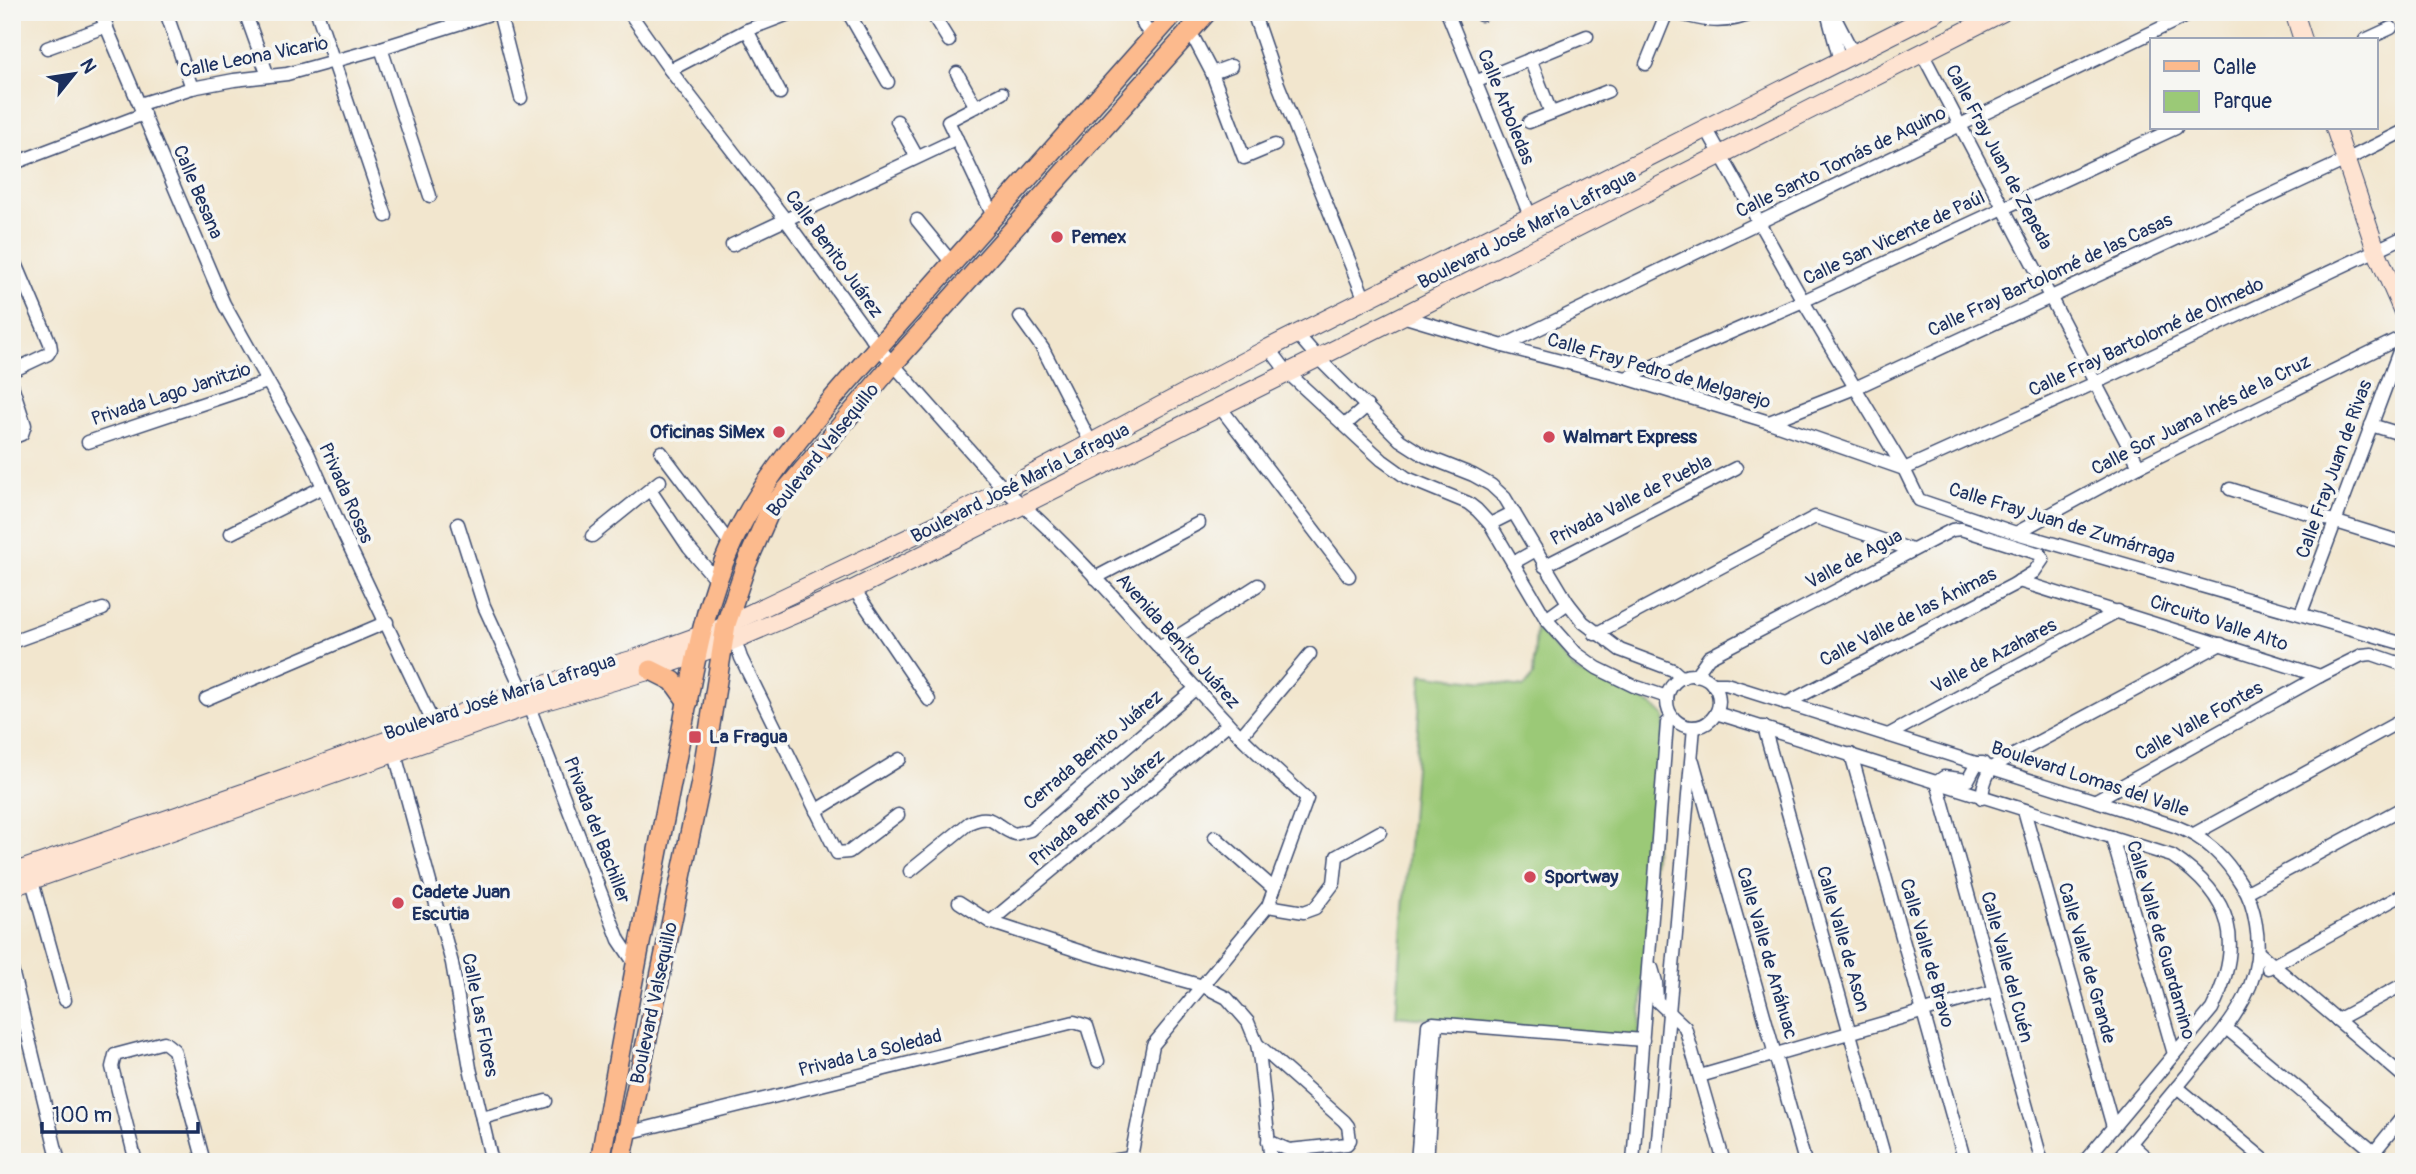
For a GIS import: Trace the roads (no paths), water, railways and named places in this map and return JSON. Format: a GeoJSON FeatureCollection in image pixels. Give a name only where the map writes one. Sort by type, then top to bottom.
{"type":"FeatureCollection","features":[{"type":"Feature","properties":{"kind":"main road","name":"Boulevard Valsequillo"},"geometry":{"type":"LineString","coordinates":[[600,1162],[635,964],[699,645],[717,581],[731,545],[757,496],[808,430],[993,216],[1175,12]]}},
{"type":"Feature","properties":{"kind":"main road","name":"Boulevard Valsequillo"},"geometry":{"type":"LineString","coordinates":[[621,1162],[701,782],[728,637],[746,565],[771,508],[893,364],[1207,12]]}},
{"type":"Feature","properties":{"kind":"main road","name":"Boulevard José María Lafragua"},"geometry":{"type":"LineString","coordinates":[[728,637],[892,546],[1269,348],[1937,12]]}},
{"type":"Feature","properties":{"kind":"main road","name":"Boulevard José María Lafragua"},"geometry":{"type":"LineString","coordinates":[[17,880],[635,659],[728,637],[854,589],[2003,12]]}},
{"type":"Feature","properties":{"kind":"main road"},"geometry":{"type":"LineString","coordinates":[[2294,12],[2302,38]]}},
{"type":"Feature","properties":{"kind":"main road"},"geometry":{"type":"LineString","coordinates":[[2335,130],[2376,250],[2404,314]]}},
{"type":"Feature","properties":{"kind":"main road","name":"Boulevard José María Lafragua"},"geometry":{"type":"LineString","coordinates":[[526,699],[652,670],[699,645]]}},
{"type":"Feature","properties":{"kind":"main road"},"geometry":{"type":"LineString","coordinates":[[652,670],[673,681],[688,702]]}},
{"type":"Feature","properties":{"kind":"main road","name":"Boulevard José María Lafragua"},"geometry":{"type":"LineString","coordinates":[[17,880],[395,754],[438,731]]}},
{"type":"Feature","properties":{"kind":"street","name":"Calle Besana"},"geometry":{"type":"LineString","coordinates":[[100,12],[224,304],[267,382]]}},
{"type":"Feature","properties":{"kind":"street"},"geometry":{"type":"LineString","coordinates":[[166,12],[192,89]]}},
{"type":"Feature","properties":{"kind":"street"},"geometry":{"type":"LineString","coordinates":[[245,12],[268,76]]}},
{"type":"Feature","properties":{"kind":"street"},"geometry":{"type":"LineString","coordinates":[[317,12],[386,216]]}},
{"type":"Feature","properties":{"kind":"street"},"geometry":{"type":"LineString","coordinates":[[498,12],[521,98]]}},
{"type":"Feature","properties":{"kind":"street","name":"Calle Leona Vicario"},"geometry":{"type":"LineString","coordinates":[[12,164],[192,89],[333,61],[498,12]]}},
{"type":"Feature","properties":{"kind":"street","name":"Calle Benito Juárez"},"geometry":{"type":"LineString","coordinates":[[629,12],[878,347],[1004,489],[1024,505]]}},
{"type":"Feature","properties":{"kind":"street"},"geometry":{"type":"LineString","coordinates":[[639,26],[645,12]]}},
{"type":"Feature","properties":{"kind":"street"},"geometry":{"type":"LineString","coordinates":[[755,12],[760,25]]}},
{"type":"Feature","properties":{"kind":"street"},"geometry":{"type":"LineString","coordinates":[[670,70],[747,30],[794,12]]}},
{"type":"Feature","properties":{"kind":"street"},"geometry":{"type":"LineString","coordinates":[[848,12],[888,82]]}},
{"type":"Feature","properties":{"kind":"street"},"geometry":{"type":"LineString","coordinates":[[931,12],[949,41]]}},
{"type":"Feature","properties":{"kind":"street"},"geometry":{"type":"LineString","coordinates":[[1139,12],[1144,26],[1153,37]]}},
{"type":"Feature","properties":{"kind":"street"},"geometry":{"type":"LineString","coordinates":[[1253,12],[1276,79],[1365,300]]}},
{"type":"Feature","properties":{"kind":"street","name":"Calle Arboledas"},"geometry":{"type":"LineString","coordinates":[[1447,12],[1530,216]]}},
{"type":"Feature","properties":{"kind":"street"},"geometry":{"type":"LineString","coordinates":[[1646,64],[1667,12]]}},
{"type":"Feature","properties":{"kind":"street"},"geometry":{"type":"LineString","coordinates":[[1672,12],[1708,22],[1744,17],[1756,12]]}},
{"type":"Feature","properties":{"kind":"street"},"geometry":{"type":"LineString","coordinates":[[1830,12],[1850,47],[1845,59]]}},
{"type":"Feature","properties":{"kind":"street","name":"Calle Santo Tomás de Aquino"},"geometry":{"type":"LineString","coordinates":[[1503,346],[2194,12]]}},
{"type":"Feature","properties":{"kind":"street"},"geometry":{"type":"LineString","coordinates":[[47,48],[107,26]]}},
{"type":"Feature","properties":{"kind":"street"},"geometry":{"type":"LineString","coordinates":[[2369,38],[2391,28]]}},
{"type":"Feature","properties":{"kind":"street"},"geometry":{"type":"LineString","coordinates":[[747,30],[779,93]]}},
{"type":"Feature","properties":{"kind":"street"},"geometry":{"type":"LineString","coordinates":[[1191,31],[1232,109],[1244,158],[1275,145]]}},
{"type":"Feature","properties":{"kind":"street"},"geometry":{"type":"LineString","coordinates":[[1475,82],[1587,36]]}},
{"type":"Feature","properties":{"kind":"street"},"geometry":{"type":"LineString","coordinates":[[381,48],[430,196]]}},
{"type":"Feature","properties":{"kind":"street","name":"Calle Fray Juan de Zepeda"},"geometry":{"type":"LineString","coordinates":[[1922,53],[2138,466]]}},
{"type":"Feature","properties":{"kind":"street"},"geometry":{"type":"LineString","coordinates":[[1531,59],[1551,113]]}},
{"type":"Feature","properties":{"kind":"street"},"geometry":{"type":"LineString","coordinates":[[1212,73],[1231,65]]}},
{"type":"Feature","properties":{"kind":"street"},"geometry":{"type":"LineString","coordinates":[[957,73],[976,107]]}},
{"type":"Feature","properties":{"kind":"street"},"geometry":{"type":"LineString","coordinates":[[1529,122],[1608,91]]}},
{"type":"Feature","properties":{"kind":"street"},"geometry":{"type":"LineString","coordinates":[[993,216],[948,121],[1002,93]]}},
{"type":"Feature","properties":{"kind":"street"},"geometry":{"type":"LineString","coordinates":[[897,121],[917,157]]}},
{"type":"Feature","properties":{"kind":"street","name":"Calle Fray Juan de Zumárraga"},"geometry":{"type":"LineString","coordinates":[[1706,128],[1919,500],[2016,533],[2404,644]]}},
{"type":"Feature","properties":{"kind":"street","name":"Calle San Vicente de Paúl"},"geometry":{"type":"LineString","coordinates":[[1626,378],[1803,301],[2172,130]]}},
{"type":"Feature","properties":{"kind":"street","name":"Calle Fray Bartolomé de las Casas"},"geometry":{"type":"LineString","coordinates":[[1769,422],[1855,388],[2404,131]]}},
{"type":"Feature","properties":{"kind":"street"},"geometry":{"type":"LineString","coordinates":[[732,244],[957,139]]}},
{"type":"Feature","properties":{"kind":"street"},"geometry":{"type":"LineString","coordinates":[[917,220],[952,263]]}},
{"type":"Feature","properties":{"kind":"street","name":"Calle Fray Bartolomé de Olmedo"},"geometry":{"type":"LineString","coordinates":[[1903,469],[2095,383],[2404,237]]}},
{"type":"Feature","properties":{"kind":"street"},"geometry":{"type":"LineString","coordinates":[[12,254],[51,349],[48,354],[12,370]]}},
{"type":"Feature","properties":{"kind":"street","name":"Calle Fray Pedro de Melgarejo"},"geometry":{"type":"LineString","coordinates":[[1402,316],[1626,378],[1769,422],[1903,469]]}},
{"type":"Feature","properties":{"kind":"street"},"geometry":{"type":"LineString","coordinates":[[1020,317],[1043,349],[1091,443]]}},
{"type":"Feature","properties":{"kind":"street"},"geometry":{"type":"LineString","coordinates":[[1297,334],[1400,440],[1425,456],[1492,485],[1514,512],[1568,603],[1595,634],[1620,650],[1712,684],[1718,698],[1716,713],[1704,724],[1694,727],[1686,726],[1673,718],[1667,697],[1672,686],[1688,677]]}},
{"type":"Feature","properties":{"kind":"street","name":"Calle Fray Juan de Rivas"},"geometry":{"type":"LineString","coordinates":[[2301,613],[2404,337]]}},
{"type":"Feature","properties":{"kind":"street","name":"Calle Sor Juana Inés de la Cruz"},"geometry":{"type":"LineString","coordinates":[[2016,533],[2138,466],[2404,337]]}},
{"type":"Feature","properties":{"kind":"street"},"geometry":{"type":"LineString","coordinates":[[1269,348],[1288,373],[1382,460],[1407,478],[1468,503],[1490,524],[1546,619],[1562,639],[1597,668],[1667,697]]}},
{"type":"Feature","properties":{"kind":"street","name":"Privada Lago Janitzio"},"geometry":{"type":"LineString","coordinates":[[88,442],[267,382]]}},
{"type":"Feature","properties":{"kind":"street","name":"Privada Rosas"},"geometry":{"type":"LineString","coordinates":[[267,382],[308,453],[354,558],[438,731]]}},
{"type":"Feature","properties":{"kind":"street"},"geometry":{"type":"LineString","coordinates":[[12,385],[26,425],[22,434],[12,438]]}},
{"type":"Feature","properties":{"kind":"street"},"geometry":{"type":"LineString","coordinates":[[1345,425],[1367,406]]}},
{"type":"Feature","properties":{"kind":"street"},"geometry":{"type":"LineString","coordinates":[[1220,407],[1349,576]]}},
{"type":"Feature","properties":{"kind":"street"},"geometry":{"type":"LineString","coordinates":[[2371,425],[2404,435]]}},
{"type":"Feature","properties":{"kind":"street"},"geometry":{"type":"LineString","coordinates":[[662,452],[731,545]]}},
{"type":"Feature","properties":{"kind":"street","name":"Privada Valle de Puebla"},"geometry":{"type":"LineString","coordinates":[[1545,566],[1736,468]]}},
{"type":"Feature","properties":{"kind":"street"},"geometry":{"type":"LineString","coordinates":[[592,536],[655,485],[689,548],[717,581]]}},
{"type":"Feature","properties":{"kind":"street"},"geometry":{"type":"LineString","coordinates":[[231,533],[323,487]]}},
{"type":"Feature","properties":{"kind":"street"},"geometry":{"type":"LineString","coordinates":[[2230,489],[2404,543]]}},
{"type":"Feature","properties":{"kind":"street","name":"Avenida Benito Juárez"},"geometry":{"type":"LineString","coordinates":[[1024,505],[1095,578],[1228,724],[1307,799],[1274,888]]}},
{"type":"Feature","properties":{"kind":"street"},"geometry":{"type":"LineString","coordinates":[[1490,524],[1514,512]]}},
{"type":"Feature","properties":{"kind":"street"},"geometry":{"type":"LineString","coordinates":[[1595,634],[1815,517],[1912,551]]}},
{"type":"Feature","properties":{"kind":"street"},"geometry":{"type":"LineString","coordinates":[[1095,578],[1199,523]]}},
{"type":"Feature","properties":{"kind":"street","name":"Privada del Bachiller"},"geometry":{"type":"LineString","coordinates":[[457,524],[484,606],[526,699],[619,940],[635,964]]}},
{"type":"Feature","properties":{"kind":"street","name":"Valle de Agua"},"geometry":{"type":"LineString","coordinates":[[1688,677],[1709,657],[1952,530],[1961,529],[2039,554],[2043,559]]}},
{"type":"Feature","properties":{"kind":"street"},"geometry":{"type":"LineString","coordinates":[[1513,562],[1536,550]]}},
{"type":"Feature","properties":{"kind":"street","name":"Calle Valle de las Ánimas"},"geometry":{"type":"LineString","coordinates":[[1785,704],[2019,581],[2034,572],[2043,559]]}},
{"type":"Feature","properties":{"kind":"street","name":"Circuito Valle Alto"},"geometry":{"type":"LineString","coordinates":[[2019,581],[2320,676]]}},
{"type":"Feature","properties":{"kind":"street"},"geometry":{"type":"LineString","coordinates":[[1159,648],[1258,585]]}},
{"type":"Feature","properties":{"kind":"street"},"geometry":{"type":"LineString","coordinates":[[854,589],[929,699]]}},
{"type":"Feature","properties":{"kind":"street"},"geometry":{"type":"LineString","coordinates":[[1546,619],[1568,603]]}},
{"type":"Feature","properties":{"kind":"street"},"geometry":{"type":"LineString","coordinates":[[12,642],[103,609]]}},
{"type":"Feature","properties":{"kind":"street","name":"Valle de Azahares"},"geometry":{"type":"LineString","coordinates":[[1888,735],[2118,611]]}},
{"type":"Feature","properties":{"kind":"street"},"geometry":{"type":"LineString","coordinates":[[206,699],[387,622]]}},
{"type":"Feature","properties":{"kind":"street"},"geometry":{"type":"LineString","coordinates":[[728,637],[741,658],[837,853],[849,852],[898,815]]}},
{"type":"Feature","properties":{"kind":"street"},"geometry":{"type":"LineString","coordinates":[[1982,798],[1985,780],[1995,766],[2221,644]]}},
{"type":"Feature","properties":{"kind":"street"},"geometry":{"type":"LineString","coordinates":[[1241,736],[1310,654]]}},
{"type":"Feature","properties":{"kind":"street"},"geometry":{"type":"LineString","coordinates":[[2320,676],[2372,654],[2404,665]]}},
{"type":"Feature","properties":{"kind":"street","name":"Calle Valle Fontes"},"geometry":{"type":"LineString","coordinates":[[2096,800],[2320,676]]}},
{"type":"Feature","properties":{"kind":"street","name":"Boulevard Lomas del Valle"},"geometry":{"type":"LineString","coordinates":[[1712,684],[1726,684],[1977,763],[1995,766],[2194,834],[2216,850],[2247,892],[2254,914],[2259,952],[2255,975],[2245,999],[2226,1028],[2115,1162]]}},
{"type":"Feature","properties":{"kind":"street","name":"Cerrada Benito Juárez"},"geometry":{"type":"LineString","coordinates":[[910,871],[980,818],[991,819],[1015,834],[1030,830],[1196,688]]}},
{"type":"Feature","properties":{"kind":"street"},"geometry":{"type":"LineString","coordinates":[[1716,713],[2172,856],[2193,870],[2208,886],[2222,907],[2229,927],[2230,950],[2225,983],[2212,1009],[2084,1162]]}},
{"type":"Feature","properties":{"kind":"street"},"geometry":{"type":"LineString","coordinates":[[1633,1162],[1667,723],[1673,718]]}},
{"type":"Feature","properties":{"kind":"street"},"geometry":{"type":"LineString","coordinates":[[2194,834],[2404,719]]}},
{"type":"Feature","properties":{"kind":"street","name":"Privada Benito Juárez"},"geometry":{"type":"LineString","coordinates":[[990,922],[1228,724]]}},
{"type":"Feature","properties":{"kind":"street"},"geometry":{"type":"LineString","coordinates":[[1656,1162],[1694,727]]}},
{"type":"Feature","properties":{"kind":"street","name":"Calle Valle de Ason"},"geometry":{"type":"LineString","coordinates":[[1764,727],[1886,1162]]}},
{"type":"Feature","properties":{"kind":"street","name":"Calle Las Flores"},"geometry":{"type":"LineString","coordinates":[[395,754],[450,956],[470,1068],[492,1162]]}},
{"type":"Feature","properties":{"kind":"street","name":"Calle Valle de Anáhuac"},"geometry":{"type":"LineString","coordinates":[[1691,754],[1805,1162]]}},
{"type":"Feature","properties":{"kind":"street","name":"Calle Valle de Bravo"},"geometry":{"type":"LineString","coordinates":[[1851,754],[1965,1162]]}},
{"type":"Feature","properties":{"kind":"street"},"geometry":{"type":"LineString","coordinates":[[816,811],[900,759]]}},
{"type":"Feature","properties":{"kind":"street"},"geometry":{"type":"LineString","coordinates":[[1937,782],[1944,777],[1968,780],[1977,763]]}},
{"type":"Feature","properties":{"kind":"street","name":"Calle Valle del Cuén"},"geometry":{"type":"LineString","coordinates":[[1937,782],[2042,1162]]}},
{"type":"Feature","properties":{"kind":"street"},"geometry":{"type":"LineString","coordinates":[[2247,892],[2404,807]]}},
{"type":"Feature","properties":{"kind":"street","name":"Calle Valle de Grande"},"geometry":{"type":"LineString","coordinates":[[2024,810],[2113,1127]]}},
{"type":"Feature","properties":{"kind":"street"},"geometry":{"type":"LineString","coordinates":[[1268,906],[1304,912],[1315,908],[1334,883],[1337,856],[1380,832]]}},
{"type":"Feature","properties":{"kind":"street"},"geometry":{"type":"LineString","coordinates":[[1105,1162],[1130,1160],[1143,1104],[1151,1051],[1159,1036],[1268,906],[1274,888],[1215,837]]}},
{"type":"Feature","properties":{"kind":"street","name":"Calle Valle de Guardamino"},"geometry":{"type":"LineString","coordinates":[[2112,837],[2174,1054]]}},
{"type":"Feature","properties":{"kind":"street"},"geometry":{"type":"LineString","coordinates":[[17,880],[65,1000]]}},
{"type":"Feature","properties":{"kind":"street"},"geometry":{"type":"LineString","coordinates":[[2255,975],[2404,894]]}},
{"type":"Feature","properties":{"kind":"street"},"geometry":{"type":"LineString","coordinates":[[959,902],[990,922],[1088,954],[1203,986],[1227,998],[1248,1022],[1256,1044],[1270,1162]]}},
{"type":"Feature","properties":{"kind":"street"},"geometry":{"type":"LineString","coordinates":[[2259,952],[2404,1077]]}},
{"type":"Feature","properties":{"kind":"street"},"geometry":{"type":"LineString","coordinates":[[1649,961],[1655,974],[1657,1001],[1668,1015],[1685,1027],[1724,1162]]}},
{"type":"Feature","properties":{"kind":"street"},"geometry":{"type":"LineString","coordinates":[[12,971],[59,1162]]}},
{"type":"Feature","properties":{"kind":"street"},"geometry":{"type":"LineString","coordinates":[[2337,1020],[2404,984]]}},
{"type":"Feature","properties":{"kind":"street"},"geometry":{"type":"LineString","coordinates":[[1700,1076],[1994,992]]}},
{"type":"Feature","properties":{"kind":"street"},"geometry":{"type":"LineString","coordinates":[[1645,1018],[1668,1015]]}},
{"type":"Feature","properties":{"kind":"street","name":"Privada La Soledad"},"geometry":{"type":"LineString","coordinates":[[627,1133],[1074,1022],[1087,1026],[1098,1061]]}},
{"type":"Feature","properties":{"kind":"street"},"geometry":{"type":"LineString","coordinates":[[1427,1162],[1436,1024]]}},
{"type":"Feature","properties":{"kind":"street"},"geometry":{"type":"LineString","coordinates":[[1418,1162],[1428,1025],[1643,1040]]}},
{"type":"Feature","properties":{"kind":"street"},"geometry":{"type":"LineString","coordinates":[[2226,1028],[2370,1157],[2404,1115]]}},
{"type":"Feature","properties":{"kind":"street"},"geometry":{"type":"LineString","coordinates":[[135,1162],[113,1058],[115,1055],[164,1042],[174,1050],[204,1162]]}},
{"type":"Feature","properties":{"kind":"street"},"geometry":{"type":"LineString","coordinates":[[1256,1044],[1344,1121],[1348,1126],[1350,1140],[1347,1144],[1289,1150],[1268,1141]]}},
{"type":"Feature","properties":{"kind":"street"},"geometry":{"type":"LineString","coordinates":[[2177,1087],[2267,1162]]}},
{"type":"Feature","properties":{"kind":"street"},"geometry":{"type":"LineString","coordinates":[[482,1118],[546,1101]]}},
{"type":"Feature","properties":{"kind":"street"},"geometry":{"type":"LineString","coordinates":[[2130,1143],[2151,1162]]}},
{"type":"Feature","properties":{"kind":"place","name":"Pemex"},"geometry":{"type":"Point","coordinates":[1057,237]}},
{"type":"Feature","properties":{"kind":"place","name":"Oficinas SiMex"},"geometry":{"type":"Point","coordinates":[779,432]}},
{"type":"Feature","properties":{"kind":"place","name":"Walmart Express"},"geometry":{"type":"Point","coordinates":[1549,437]}},
{"type":"Feature","properties":{"kind":"place","name":"La Fragua"},"geometry":{"type":"Point","coordinates":[695,737]}},
{"type":"Feature","properties":{"kind":"place","name":"Sportway"},"geometry":{"type":"Point","coordinates":[1530,877]}},
{"type":"Feature","properties":{"kind":"place","name":"Cadete Juan Escutia"},"geometry":{"type":"Point","coordinates":[398,903]}}]}
